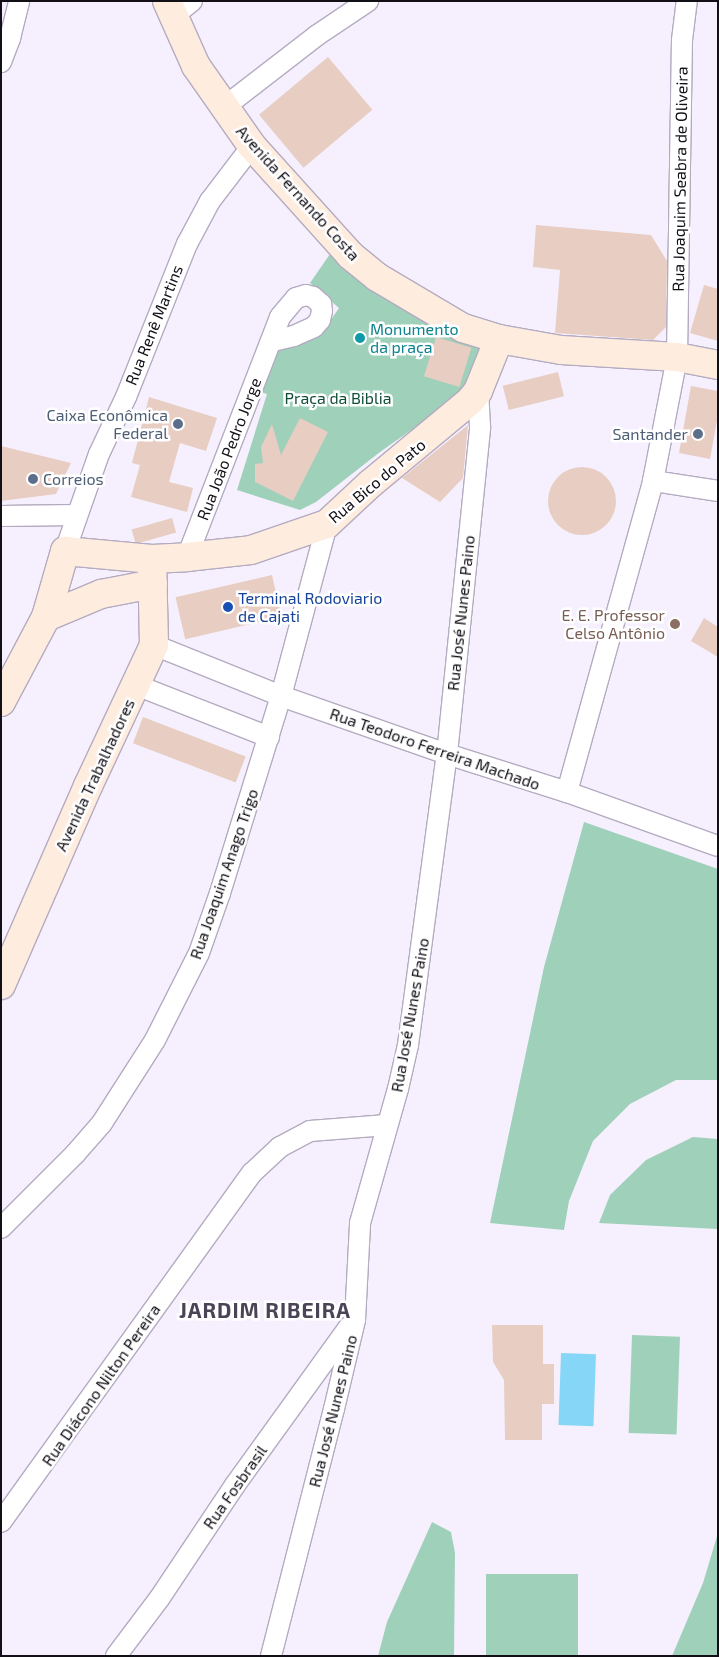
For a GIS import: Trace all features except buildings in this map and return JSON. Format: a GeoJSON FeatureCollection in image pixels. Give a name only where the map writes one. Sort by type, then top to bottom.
{"type":"FeatureCollection","features":[{"type":"Feature","properties":{"kind":"street"},"geometry":{"type":"LineString","coordinates":[[1,62],[10,38],[19,1]]}},
{"type":"Feature","properties":{"kind":"street"},"geometry":{"type":"LineString","coordinates":[[223,108],[316,36],[368,1]]}},
{"type":"Feature","properties":{"kind":"street","name":"Rua Joaquim Seabra de Oliveira"},"geometry":{"type":"LineString","coordinates":[[567,792],[653,481],[677,357],[682,40],[687,1]]}},
{"type":"Feature","properties":{"kind":"street","name":"Avenida Fernando Costa"},"geometry":{"type":"LineString","coordinates":[[177,6],[196,66],[223,108],[252,146],[350,255],[377,277],[463,328],[499,339],[561,350],[677,357],[718,365]]}},
{"type":"Feature","properties":{"kind":"street","name":"Rua Renê Martins"},"geometry":{"type":"LineString","coordinates":[[65,551],[76,515],[99,454],[126,397],[187,244],[210,201],[252,146]]}},
{"type":"Feature","properties":{"kind":"street","name":"Rua Bico do Pato"},"geometry":{"type":"LineString","coordinates":[[46,616],[187,557],[251,550],[327,524],[370,484],[461,410],[478,392],[499,339]]}},
{"type":"Feature","properties":{"kind":"street","name":"Rua João Pedro Jorge"},"geometry":{"type":"LineString","coordinates":[[187,557],[272,341]]}},
{"type":"Feature","properties":{"kind":"street","name":"Rua José Nunes Paino"},"geometry":{"type":"LineString","coordinates":[[271,1656],[355,1320],[360,1222],[398,1089],[408,1045],[447,754],[479,436],[478,392]]}},
{"type":"Feature","properties":{"kind":"street"},"geometry":{"type":"LineString","coordinates":[[653,481],[718,491]]}},
{"type":"Feature","properties":{"kind":"street"},"geometry":{"type":"LineString","coordinates":[[1,516],[76,515]]}},
{"type":"Feature","properties":{"kind":"street","name":"Rua Joaquim Anago Trigo"},"geometry":{"type":"LineString","coordinates":[[1,1228],[76,1154],[102,1123],[155,1040],[199,952],[220,894],[269,737],[327,524]]}},
{"type":"Feature","properties":{"kind":"street"},"geometry":{"type":"LineString","coordinates":[[1,702],[46,616],[65,551]]}},
{"type":"Feature","properties":{"kind":"street","name":"Rua Bico do Pato"},"geometry":{"type":"LineString","coordinates":[[65,551],[152,571]]}},
{"type":"Feature","properties":{"kind":"street","name":"Avenida Trabalhadores"},"geometry":{"type":"LineString","coordinates":[[1,985],[88,786],[154,644],[152,571]]}},
{"type":"Feature","properties":{"kind":"street","name":"Rua Teodoro Ferreira Machado"},"geometry":{"type":"LineString","coordinates":[[154,644],[281,696],[447,754],[567,792],[718,846]]}},
{"type":"Feature","properties":{"kind":"street"},"geometry":{"type":"LineString","coordinates":[[136,685],[269,737]]}},
{"type":"Feature","properties":{"kind":"street","name":"Rua Diácono Nilton Pereira"},"geometry":{"type":"LineString","coordinates":[[1,1522],[252,1172],[280,1146],[310,1131],[387,1125]]}},
{"type":"Feature","properties":{"kind":"street","name":"Rua Fosbrasil"},"geometry":{"type":"LineString","coordinates":[[116,1656],[159,1599],[235,1485],[355,1320]]}},
{"type":"Feature","properties":{"kind":"green space","name":"Praça da Biblia"},"geometry":{"type":"Polygon","coordinates":[[[330,254],[368,289],[479,348],[476,365],[465,392],[380,452],[316,502],[300,510],[237,490],[267,394],[257,391],[279,345],[323,331],[339,308],[310,283],[330,254]]]}},
{"type":"Feature","properties":{"kind":"green space"},"geometry":{"type":"Polygon","coordinates":[[[584,822],[718,869],[718,1080],[676,1080],[630,1104],[593,1141],[569,1201],[564,1230],[490,1223],[544,967],[584,822]]]}},
{"type":"Feature","properties":{"kind":"green space"},"geometry":{"type":"Polygon","coordinates":[[[693,1137],[718,1139],[718,1229],[599,1223],[610,1195],[646,1160],[693,1137]]]}},
{"type":"Feature","properties":{"kind":"green space"},"geometry":{"type":"Polygon","coordinates":[[[632,1335],[680,1337],[677,1435],[629,1433],[632,1335]]]}},
{"type":"Feature","properties":{"kind":"green space"},"geometry":{"type":"Polygon","coordinates":[[[432,1522],[451,1532],[455,1553],[454,1656],[378,1656],[387,1622],[432,1522]]]}},
{"type":"Feature","properties":{"kind":"green space"},"geometry":{"type":"Polygon","coordinates":[[[718,1533],[718,1656],[672,1656],[703,1583],[718,1533]]]}},
{"type":"Feature","properties":{"kind":"green space"},"geometry":{"type":"Polygon","coordinates":[[[486,1574],[578,1574],[578,1656],[486,1656],[486,1574]]]}},
{"type":"Feature","properties":{"kind":"water"},"geometry":{"type":"Polygon","coordinates":[[[561,1353],[596,1354],[593,1426],[558,1425],[561,1353]]]}},
{"type":"Feature","properties":{"kind":"place","name":"Monumento da praça"},"geometry":{"type":"Point","coordinates":[360,338]}},
{"type":"Feature","properties":{"kind":"place","name":"Caixa Econômica Federal"},"geometry":{"type":"Point","coordinates":[178,424]}},
{"type":"Feature","properties":{"kind":"place","name":"Santander"},"geometry":{"type":"Point","coordinates":[698,434]}},
{"type":"Feature","properties":{"kind":"place","name":"Correios"},"geometry":{"type":"Point","coordinates":[33,479]}},
{"type":"Feature","properties":{"kind":"place","name":"Terminal Rodoviario de Cajati"},"geometry":{"type":"Point","coordinates":[228,607]}},
{"type":"Feature","properties":{"kind":"place","name":"E. E. Professor Celso Antônio"},"geometry":{"type":"Point","coordinates":[675,624]}},
{"type":"Feature","properties":{"kind":"district","name":"JARDIM RIBEIRA"},"geometry":{"type":"Point","coordinates":[265,1310]}}]}
